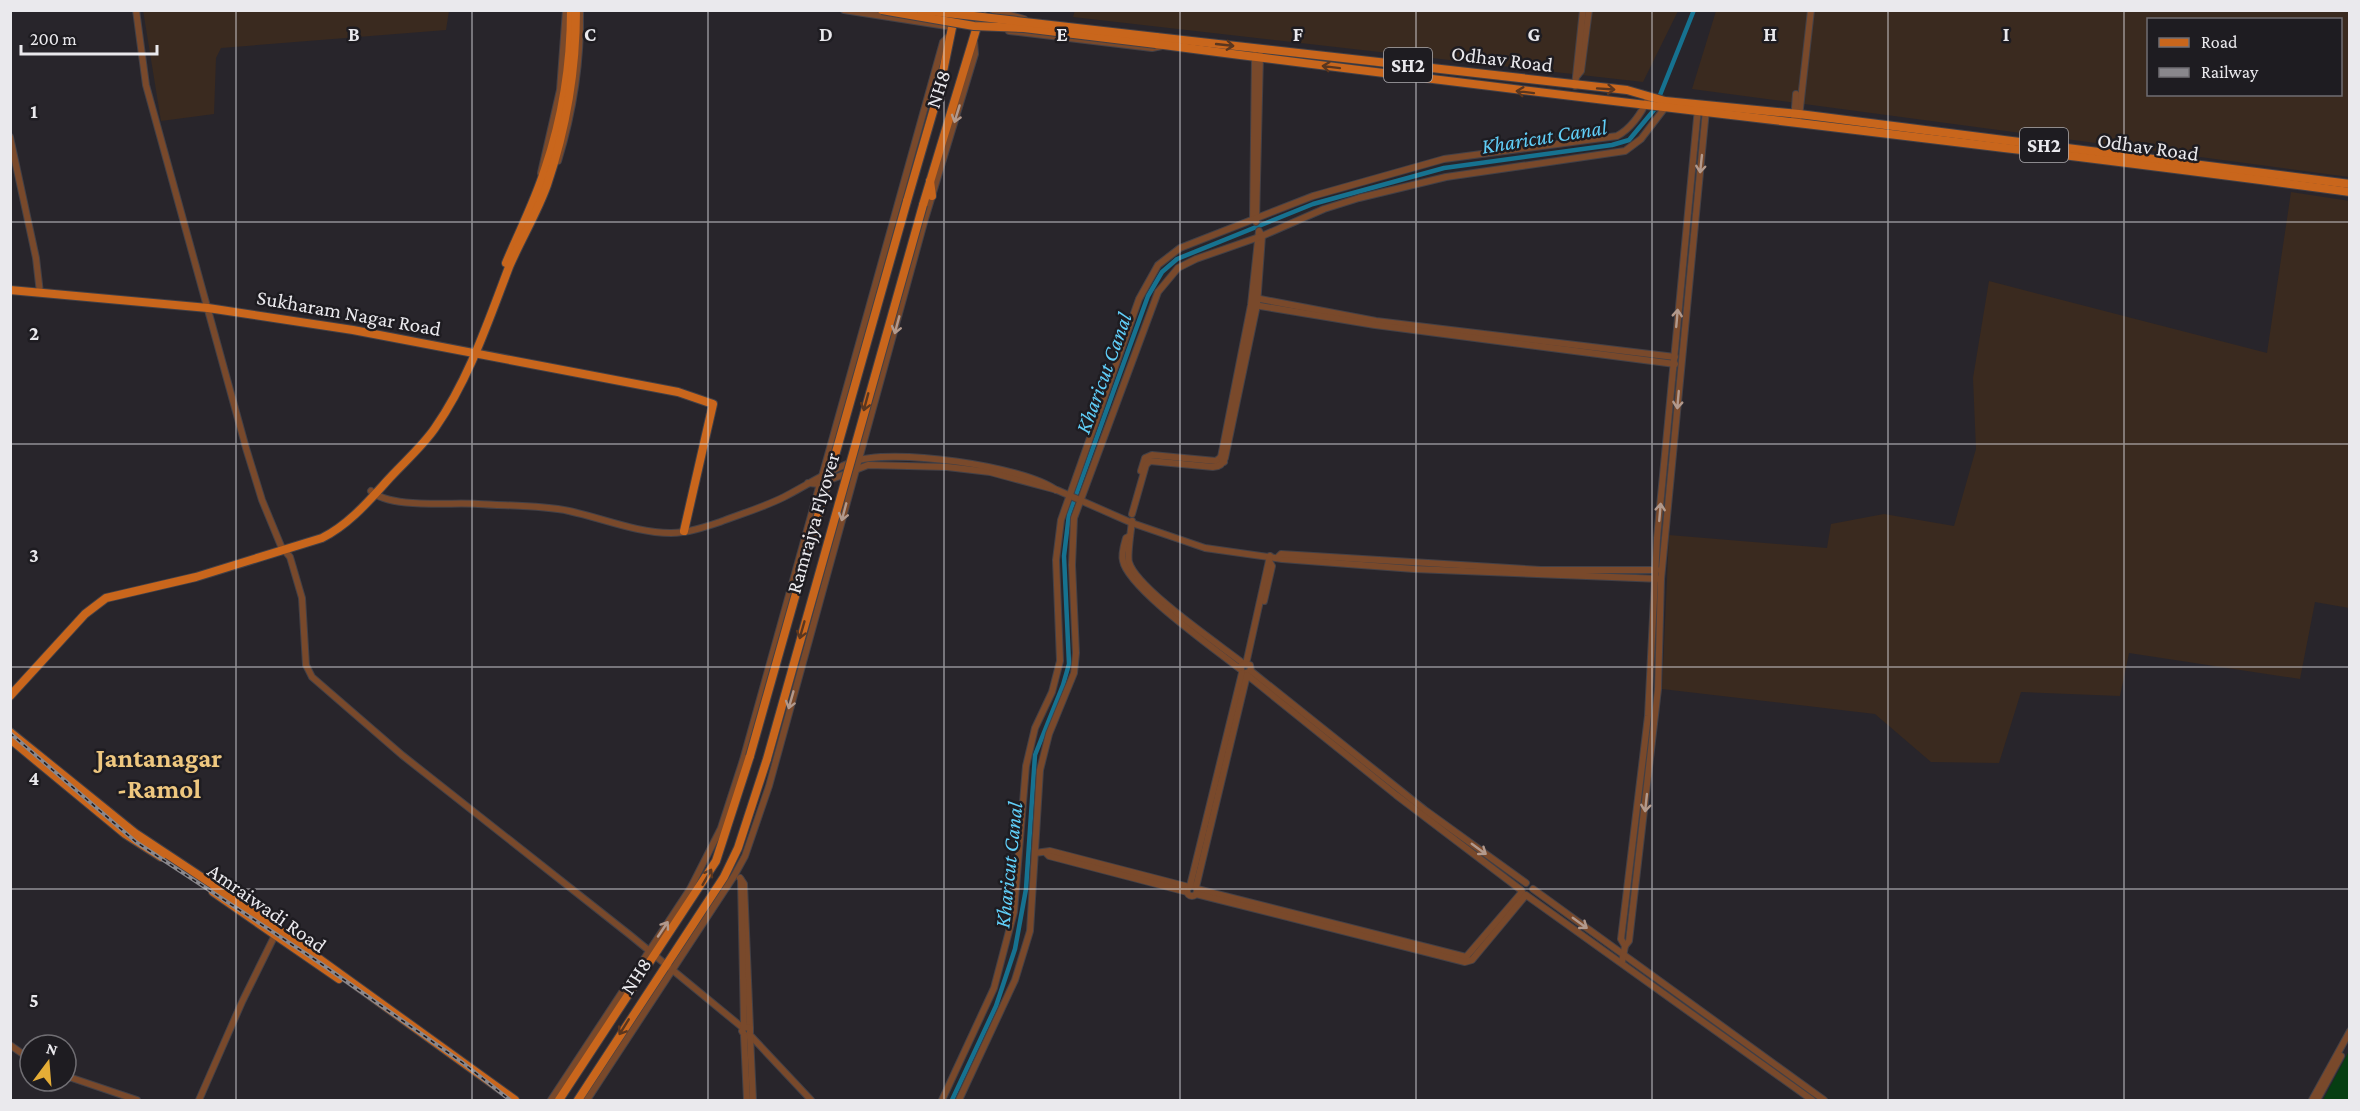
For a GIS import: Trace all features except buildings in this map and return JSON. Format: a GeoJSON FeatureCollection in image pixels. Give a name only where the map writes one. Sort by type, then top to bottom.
{"type":"FeatureCollection","features":[{"type":"Feature","properties":{"kind":"main road"},"geometry":{"type":"LineString","coordinates":[[559,129],[571,10]]}},
{"type":"Feature","properties":{"kind":"main road"},"geometry":{"type":"LineString","coordinates":[[10,689],[82,611],[105,595],[195,574],[336,531],[434,429],[462,383],[544,184],[573,64],[578,10]]}},
{"type":"Feature","properties":{"kind":"main road","name":"SH2"},"geometry":{"type":"LineString","coordinates":[[882,10],[974,26],[1024,28],[1166,42]]}},
{"type":"Feature","properties":{"kind":"main road","name":"SH2"},"geometry":{"type":"LineString","coordinates":[[921,10],[1156,41]]}},
{"type":"Feature","properties":{"kind":"main road","name":"Ramrajya Flyover"},"geometry":{"type":"LineString","coordinates":[[559,1101],[652,953],[716,861],[745,777],[937,97],[956,10]]}},
{"type":"Feature","properties":{"kind":"main road","name":"NH8"},"geometry":{"type":"LineString","coordinates":[[930,179],[937,166],[952,102],[982,10]]}},
{"type":"Feature","properties":{"kind":"main road","name":"Odhav Road"},"geometry":{"type":"LineString","coordinates":[[1166,42],[1258,48],[1575,86],[1627,90],[1649,101]]}},
{"type":"Feature","properties":{"kind":"main road","name":"Odhav Road"},"geometry":{"type":"LineString","coordinates":[[1166,42],[1258,58],[1566,97],[1649,101]]}},
{"type":"Feature","properties":{"kind":"main road"},"geometry":{"type":"LineString","coordinates":[[937,97],[952,102]]}},
{"type":"Feature","properties":{"kind":"main road","name":"SH2"},"geometry":{"type":"LineString","coordinates":[[1649,101],[1666,103]]}},
{"type":"Feature","properties":{"kind":"main road","name":"Odhav Road"},"geometry":{"type":"LineString","coordinates":[[1666,103],[2349,184]]}},
{"type":"Feature","properties":{"kind":"main road","name":"Odhav Road"},"geometry":{"type":"LineString","coordinates":[[1797,118],[2349,192]]}},
{"type":"Feature","properties":{"kind":"main road"},"geometry":{"type":"LineString","coordinates":[[905,185],[915,173]]}},
{"type":"Feature","properties":{"kind":"main road"},"geometry":{"type":"LineString","coordinates":[[930,179],[932,196]]}},
{"type":"Feature","properties":{"kind":"main road","name":"Ramrajya Flyover"},"geometry":{"type":"LineString","coordinates":[[726,873],[738,848],[767,759],[930,179]]}},
{"type":"Feature","properties":{"kind":"main road","name":"Sukharam Nagar Road"},"geometry":{"type":"LineString","coordinates":[[10,290],[208,308],[352,330],[678,392],[713,404],[684,531]]}},
{"type":"Feature","properties":{"kind":"main road"},"geometry":{"type":"LineString","coordinates":[[10,696],[71,628],[106,598],[196,577],[283,547]]}},
{"type":"Feature","properties":{"kind":"main road"},"geometry":{"type":"LineString","coordinates":[[10,732],[157,849],[257,914],[515,1101]]}},
{"type":"Feature","properties":{"kind":"main road","name":"Amraiwadi Road"},"geometry":{"type":"LineString","coordinates":[[10,739],[127,835],[275,935],[508,1101]]}},
{"type":"Feature","properties":{"kind":"main road"},"geometry":{"type":"LineString","coordinates":[[742,762],[745,777]]}},
{"type":"Feature","properties":{"kind":"main road","name":"NH8"},"geometry":{"type":"LineString","coordinates":[[578,1101],[726,873]]}},
{"type":"Feature","properties":{"kind":"street"},"geometry":{"type":"LineString","coordinates":[[136,10],[147,85],[246,448],[262,500],[283,547],[290,557],[302,598],[306,665],[312,677],[402,755],[652,953],[746,1031],[811,1101]]}},
{"type":"Feature","properties":{"kind":"street"},"geometry":{"type":"LineString","coordinates":[[544,184],[560,90],[566,10]]}},
{"type":"Feature","properties":{"kind":"street"},"geometry":{"type":"LineString","coordinates":[[544,184],[556,167],[569,125],[577,64],[578,10]]}},
{"type":"Feature","properties":{"kind":"street"},"geometry":{"type":"LineString","coordinates":[[551,1101],[652,953],[690,890],[724,821],[905,185],[943,42],[952,30],[844,10]]}},
{"type":"Feature","properties":{"kind":"street"},"geometry":{"type":"LineString","coordinates":[[977,29],[1152,48],[1166,42],[1157,34],[1022,19],[993,10]]}},
{"type":"Feature","properties":{"kind":"street"},"geometry":{"type":"LineString","coordinates":[[1577,76],[1575,70],[1583,10]]}},
{"type":"Feature","properties":{"kind":"street"},"geometry":{"type":"LineString","coordinates":[[1575,86],[1577,76],[1581,71],[1589,10]]}},
{"type":"Feature","properties":{"kind":"street"},"geometry":{"type":"LineString","coordinates":[[1797,118],[1810,10]]}},
{"type":"Feature","properties":{"kind":"street"},"geometry":{"type":"LineString","coordinates":[[587,1101],[741,863],[769,786],[932,196],[937,166],[975,54],[974,38]]}},
{"type":"Feature","properties":{"kind":"street"},"geometry":{"type":"LineString","coordinates":[[1258,48],[1256,220],[1259,234],[1254,302],[1222,459],[1216,461],[1152,455],[1147,457],[1138,481],[1131,510],[1130,536],[1126,538],[1122,560],[1131,578],[1148,594],[1425,810],[1824,1101]]}},
{"type":"Feature","properties":{"kind":"street"},"geometry":{"type":"LineString","coordinates":[[942,1101],[994,988],[1014,912],[1026,766],[1035,728],[1052,692],[1060,661],[1056,560],[1061,520],[1135,309],[1148,280],[1158,265],[1180,249],[1313,196],[1444,159],[1617,136],[1626,131],[1649,101]]}},
{"type":"Feature","properties":{"kind":"street"},"geometry":{"type":"LineString","coordinates":[[959,1101],[1015,980],[1030,931],[1040,770],[1049,734],[1074,673],[1076,653],[1073,533],[1081,499],[1158,292],[1179,268],[1196,259],[1324,209],[1412,184],[1446,177],[1625,151],[1641,139],[1666,103]]}},
{"type":"Feature","properties":{"kind":"street"},"geometry":{"type":"LineString","coordinates":[[1659,570],[1673,360],[1702,109]]}},
{"type":"Feature","properties":{"kind":"street"},"geometry":{"type":"LineString","coordinates":[[1622,962],[1625,946],[1621,939],[1650,697],[1658,579],[1681,361],[1702,109]]}},
{"type":"Feature","properties":{"kind":"street"},"geometry":{"type":"LineString","coordinates":[[10,137],[36,258],[40,293]]}},
{"type":"Feature","properties":{"kind":"street"},"geometry":{"type":"LineString","coordinates":[[1254,302],[1375,325],[1681,361]]}},
{"type":"Feature","properties":{"kind":"street"},"geometry":{"type":"LineString","coordinates":[[373,493],[417,503],[464,503],[567,511],[672,533],[743,513],[783,498],[822,476],[859,460],[882,457],[960,461],[1019,474],[1048,484],[1057,490]]}},
{"type":"Feature","properties":{"kind":"street"},"geometry":{"type":"LineString","coordinates":[[808,483],[819,484],[868,465],[947,467],[990,472],[1057,490],[1131,523],[1205,548],[1270,559],[1281,554],[1541,570],[1659,570]]}},
{"type":"Feature","properties":{"kind":"street"},"geometry":{"type":"LineString","coordinates":[[1278,557],[1414,569],[1658,579]]}},
{"type":"Feature","properties":{"kind":"street"},"geometry":{"type":"LineString","coordinates":[[1193,889],[1246,669],[1266,565],[1270,559]]}},
{"type":"Feature","properties":{"kind":"street"},"geometry":{"type":"LineString","coordinates":[[1246,669],[1396,795],[1523,893],[1622,962],[1812,1101]]}},
{"type":"Feature","properties":{"kind":"street"},"geometry":{"type":"LineString","coordinates":[[1035,853],[1046,853],[1466,957],[1523,893],[1526,884]]}},
{"type":"Feature","properties":{"kind":"street"},"geometry":{"type":"LineString","coordinates":[[726,873],[735,873],[741,879],[747,1101]]}},
{"type":"Feature","properties":{"kind":"street"},"geometry":{"type":"LineString","coordinates":[[1523,893],[1533,889]]}},
{"type":"Feature","properties":{"kind":"street"},"geometry":{"type":"LineString","coordinates":[[199,1101],[242,1002],[275,935]]}},
{"type":"Feature","properties":{"kind":"street"},"geometry":{"type":"LineString","coordinates":[[746,1031],[753,1101]]}},
{"type":"Feature","properties":{"kind":"street"},"geometry":{"type":"LineString","coordinates":[[2312,1101],[2349,1031]]}},
{"type":"Feature","properties":{"kind":"street"},"geometry":{"type":"LineString","coordinates":[[2317,1101],[2349,1040]]}},
{"type":"Feature","properties":{"kind":"street"},"geometry":{"type":"LineString","coordinates":[[78,1080],[137,1101]]}},
{"type":"Feature","properties":{"kind":"shaded area"},"geometry":{"type":"Polygon","coordinates":[[[143,10],[449,11],[446,30],[221,48],[216,58],[214,114],[161,121],[143,10]]]}},
{"type":"Feature","properties":{"kind":"shaded area"},"geometry":{"type":"Polygon","coordinates":[[[1075,10],[1678,11],[1643,82],[1073,17],[1075,10]]]}},
{"type":"Feature","properties":{"kind":"shaded area"},"geometry":{"type":"Polygon","coordinates":[[[1716,11],[2349,11],[2349,177],[1692,89],[1716,11]]]}},
{"type":"Feature","properties":{"kind":"shaded area"},"geometry":{"type":"Polygon","coordinates":[[[2291,192],[2350,201],[2349,608],[2315,602],[2300,679],[2129,653],[2120,696],[2021,692],[1999,763],[1931,762],[1875,714],[1662,689],[1669,535],[1827,548],[1831,524],[1884,514],[1954,526],[1976,449],[1973,378],[1989,281],[2267,353],[2291,192]]]}},
{"type":"Feature","properties":{"kind":"green space"},"geometry":{"type":"Polygon","coordinates":[[[2349,1051],[2349,1100],[2323,1100],[2349,1051]]]}},
{"type":"Feature","properties":{"kind":"waterway","name":"Kharicut Canal"},"geometry":{"type":"LineString","coordinates":[[952,1100],[996,1006],[1015,949],[1026,889],[1035,755],[1069,664],[1064,556],[1069,514],[1148,296],[1162,272],[1177,259],[1313,204],[1444,168],[1612,145],[1629,140],[1654,110],[1694,10]]}},
{"type":"Feature","properties":{"kind":"railway"},"geometry":{"type":"LineString","coordinates":[[10,733],[136,842],[320,963],[463,1063],[510,1100]]}},
{"type":"Feature","properties":{"kind":"district","name":"Jantanagar -Ramol"},"geometry":{"type":"Point","coordinates":[159,774]}}]}
